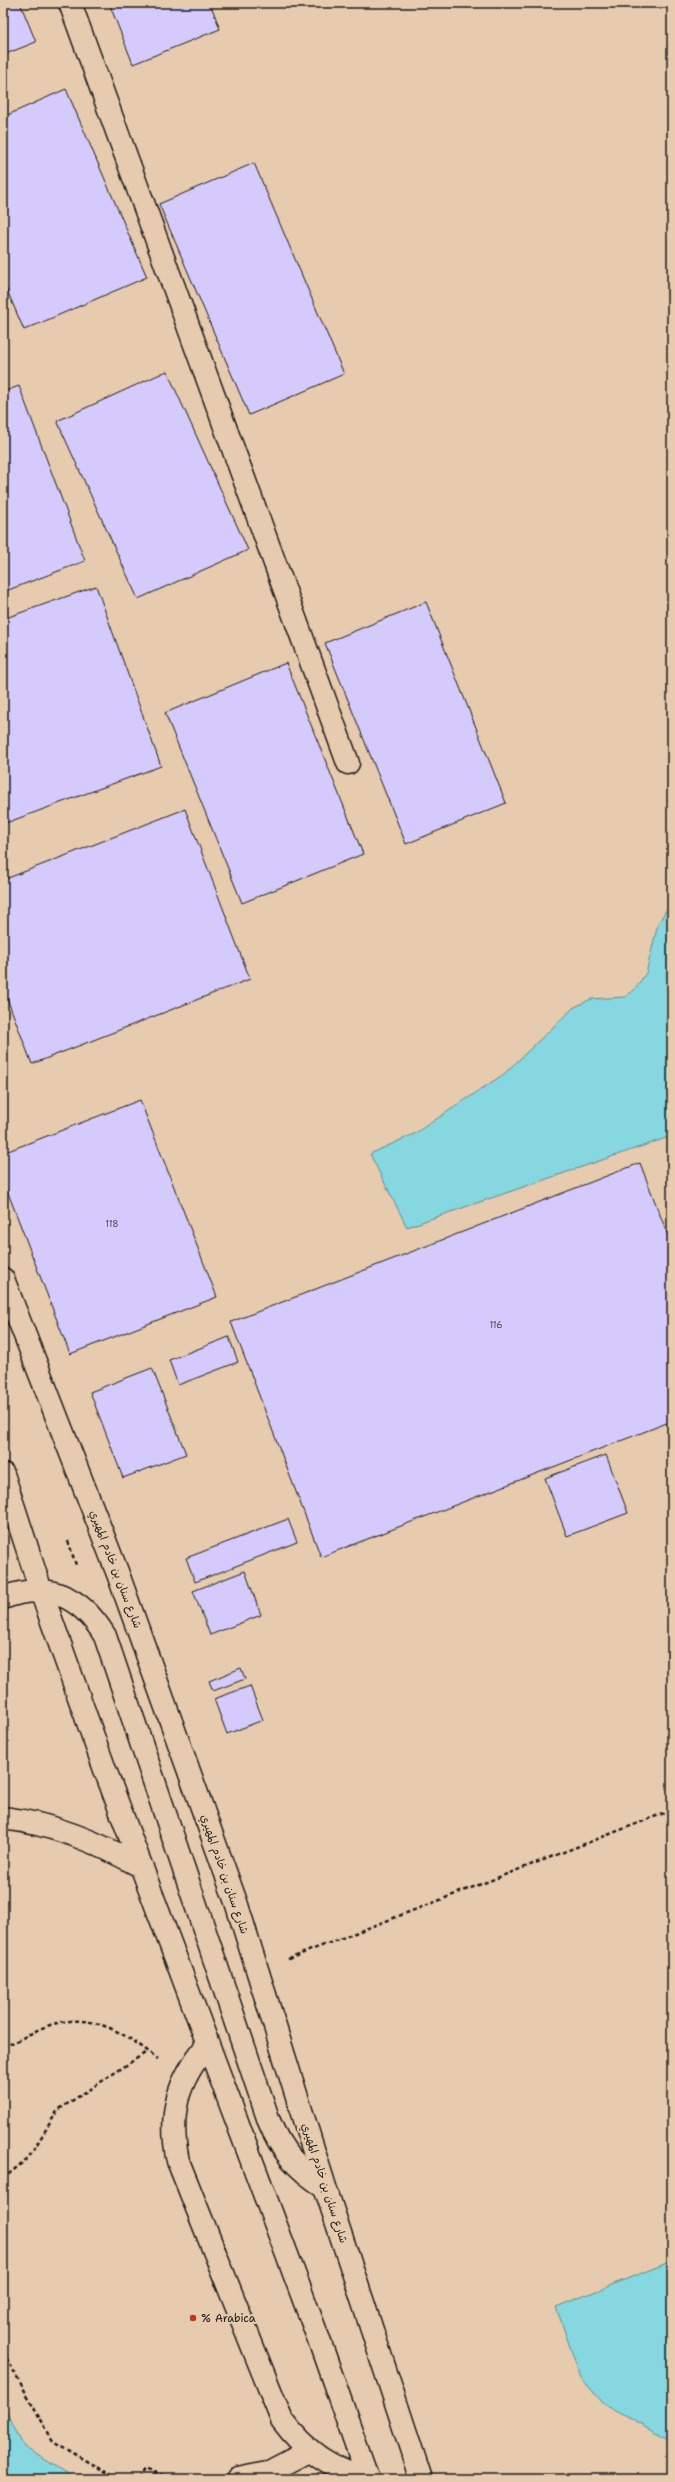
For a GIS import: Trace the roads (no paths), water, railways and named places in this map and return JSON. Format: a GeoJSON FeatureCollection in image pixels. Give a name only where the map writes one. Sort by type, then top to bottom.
{"type":"FeatureCollection","features":[{"type":"Feature","properties":{"kind":"street"},"geometry":{"type":"LineString","coordinates":[[70,3],[348,763]]}},
{"type":"Feature","properties":{"kind":"street","name":"شارع سنان بن خادم المهيري"},"geometry":{"type":"LineString","coordinates":[[3,1279],[118,1574],[236,1902],[325,2188],[421,2479]]}},
{"type":"Feature","properties":{"kind":"street"},"geometry":{"type":"LineString","coordinates":[[3,1474],[41,1590],[142,1867],[319,2340],[368,2479]]}},
{"type":"Feature","properties":{"kind":"street"},"geometry":{"type":"LineString","coordinates":[[3,1598],[41,1590],[57,1593],[87,1610],[105,1636],[272,2128],[278,2141],[291,2160],[306,2175],[325,2188]]}},
{"type":"Feature","properties":{"kind":"street"},"geometry":{"type":"LineString","coordinates":[[3,1818],[62,1829],[103,1845],[142,1867]]}},
{"type":"Feature","properties":{"kind":"street"},"geometry":{"type":"LineString","coordinates":[[208,2044],[195,2060],[184,2078],[177,2098],[173,2119],[174,2140],[178,2161],[282,2420],[309,2451],[327,2464],[347,2473],[368,2479]]}},
{"type":"Feature","properties":{"kind":"street"},"geometry":{"type":"LineString","coordinates":[[238,2479],[267,2473],[309,2451]]}},
{"type":"Feature","properties":{"kind":"water"},"geometry":{"type":"Polygon","coordinates":[[[672,900],[672,1136],[407,1227],[370,1154],[414,1134],[504,1074],[573,1008],[591,999],[625,997],[634,990],[646,973],[658,924],[672,900]]]}},
{"type":"Feature","properties":{"kind":"water"},"geometry":{"type":"Polygon","coordinates":[[[672,2261],[672,2441],[604,2404],[581,2378],[556,2307],[672,2261]]]}},
{"type":"Feature","properties":{"kind":"water"},"geometry":{"type":"Polygon","coordinates":[[[3,2405],[24,2447],[77,2479],[3,2479],[3,2405]]]}},
{"type":"Feature","properties":{"kind":"place","name":"% Arabica"},"geometry":{"type":"Point","coordinates":[193,2318]}}]}
